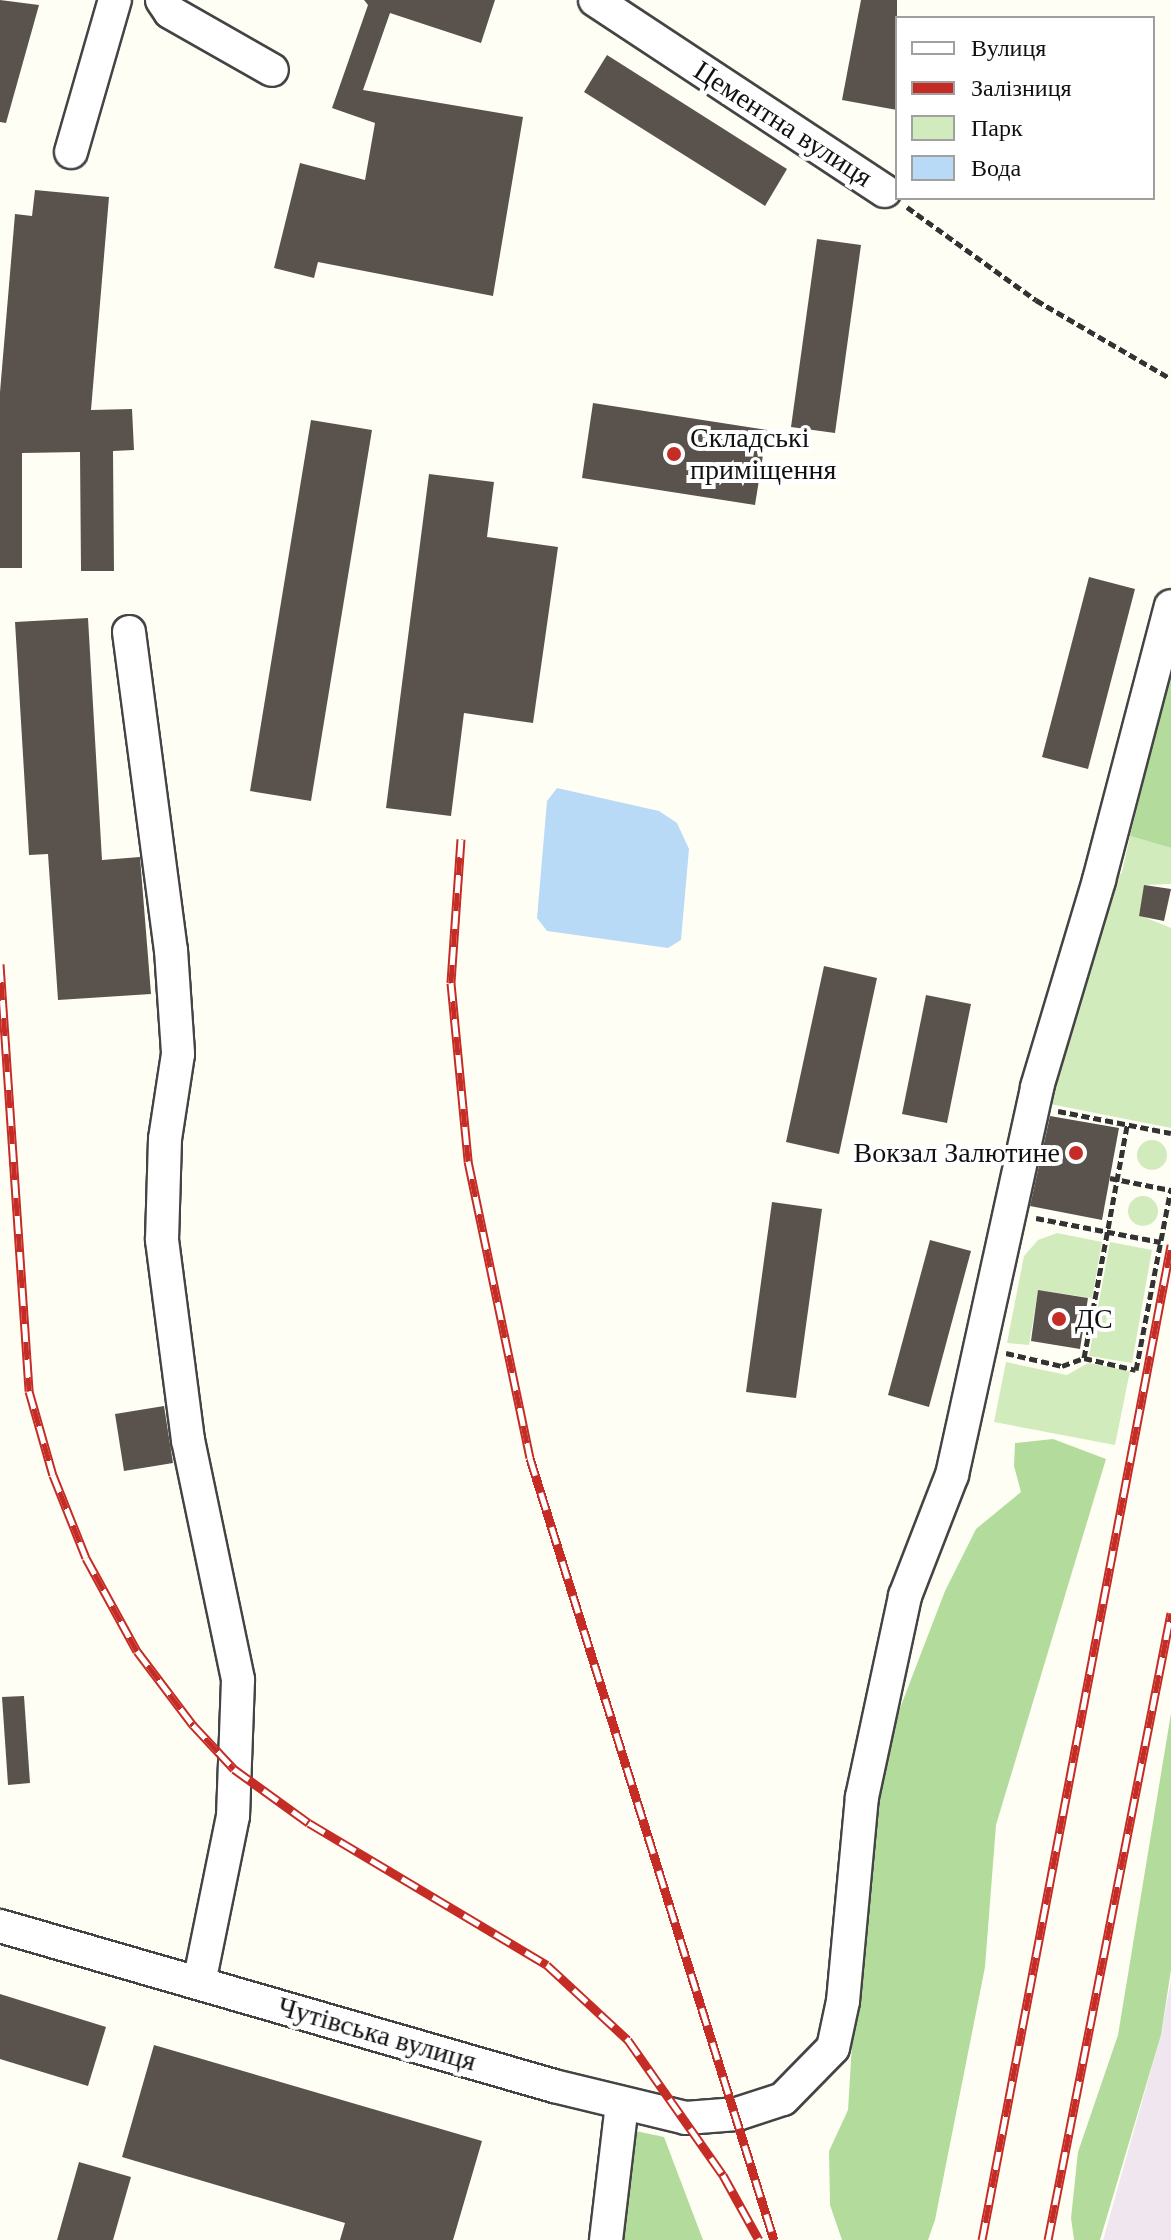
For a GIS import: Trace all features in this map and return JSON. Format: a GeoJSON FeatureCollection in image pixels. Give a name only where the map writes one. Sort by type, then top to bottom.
{"type":"FeatureCollection","features":[{"type":"Feature","properties":{"kind":"street"},"geometry":{"type":"LineString","coordinates":[[71,152],[115,0]]}},
{"type":"Feature","properties":{"kind":"street"},"geometry":{"type":"LineString","coordinates":[[162,0],[170,12],[272,70]]}},
{"type":"Feature","properties":{"kind":"street","name":"Цементна вулиця"},"geometry":{"type":"LineString","coordinates":[[595,0],[885,191]]}},
{"type":"Feature","properties":{"kind":"street","name":"Чутівська вулиця"},"geometry":{"type":"LineString","coordinates":[[0,1926],[622,2104],[686,2118],[756,2110],[783,2099],[833,2048],[843,2001],[862,1797],[905,1596],[952,1475],[1033,1105],[1171,606]]}},
{"type":"Feature","properties":{"kind":"street"},"geometry":{"type":"LineString","coordinates":[[129,632],[171,950],[178,1054],[165,1139],[162,1240],[188,1440],[238,1680],[233,1816],[199,1983]]}},
{"type":"Feature","properties":{"kind":"street"},"geometry":{"type":"LineString","coordinates":[[606,2240],[622,2104]]}},
{"type":"Feature","properties":{"kind":"path","name":"Цементна вулиця"},"geometry":{"type":"LineString","coordinates":[[885,191],[895,198]]}},
{"type":"Feature","properties":{"kind":"path","name":"Цементна вулиця"},"geometry":{"type":"LineString","coordinates":[[897,200],[1036,300],[1171,379]]}},
{"type":"Feature","properties":{"kind":"path"},"geometry":{"type":"LineString","coordinates":[[1033,1105],[1171,1133]]}},
{"type":"Feature","properties":{"kind":"path"},"geometry":{"type":"LineString","coordinates":[[1084,1358],[1127,1125]]}},
{"type":"Feature","properties":{"kind":"path"},"geometry":{"type":"LineString","coordinates":[[981,1348],[1062,1366],[1084,1358],[1136,1370],[1171,1190],[1110,1178]]}},
{"type":"Feature","properties":{"kind":"path"},"geometry":{"type":"LineString","coordinates":[[1009,1213],[1161,1242]]}},
{"type":"Feature","properties":{"kind":"shaded area"},"geometry":{"type":"Polygon","coordinates":[[[1171,1979],[1171,2240],[1103,2240],[1161,2035],[1171,1979]]]}},
{"type":"Feature","properties":{"kind":"green space"},"geometry":{"type":"Polygon","coordinates":[[[1171,671],[1171,848],[1130,836],[1171,671]]]}},
{"type":"Feature","properties":{"kind":"green space"},"geometry":{"type":"Polygon","coordinates":[[[1130,836],[1171,848],[1171,884],[1145,885],[1139,915],[1171,928],[1171,1128],[1050,1104],[1111,887],[1122,872],[1130,836]]]}},
{"type":"Feature","properties":{"kind":"green space"},"geometry":{"type":"Polygon","coordinates":[[[1152,1140],[1163,1144],[1167,1155],[1163,1166],[1152,1170],[1141,1166],[1137,1155],[1141,1144],[1152,1140]]]}},
{"type":"Feature","properties":{"kind":"green space"},"geometry":{"type":"Polygon","coordinates":[[[1143,1196],[1154,1200],[1158,1211],[1154,1222],[1143,1226],[1132,1222],[1128,1211],[1132,1200],[1143,1196]]]}},
{"type":"Feature","properties":{"kind":"green space"},"geometry":{"type":"Polygon","coordinates":[[[1057,1233],[1102,1242],[1092,1298],[1038,1290],[1029,1345],[1007,1343],[1024,1256],[1038,1240],[1057,1233]]]}},
{"type":"Feature","properties":{"kind":"green space"},"geometry":{"type":"Polygon","coordinates":[[[1110,1242],[1152,1250],[1132,1363],[1089,1356],[1110,1242]]]}},
{"type":"Feature","properties":{"kind":"green space"},"geometry":{"type":"Polygon","coordinates":[[[1006,1362],[1067,1375],[1088,1363],[1130,1371],[1115,1445],[994,1422],[1006,1362]]]}},
{"type":"Feature","properties":{"kind":"green space"},"geometry":{"type":"Polygon","coordinates":[[[1053,1439],[1106,1459],[996,1825],[985,1967],[935,2220],[928,2240],[842,2240],[830,2205],[829,2151],[848,2110],[866,1816],[877,1768],[945,1591],[976,1529],[1021,1492],[1014,1466],[1015,1443],[1053,1439]]]}},
{"type":"Feature","properties":{"kind":"green space"},"geometry":{"type":"Polygon","coordinates":[[[1171,1713],[1171,1970],[1161,2035],[1100,2240],[1074,2240],[1071,2218],[1078,2152],[1118,2035],[1171,1713]]]}},
{"type":"Feature","properties":{"kind":"green space"},"geometry":{"type":"Polygon","coordinates":[[[612,2126],[664,2137],[703,2240],[601,2240],[612,2126]]]}},
{"type":"Feature","properties":{"kind":"water"},"geometry":{"type":"Polygon","coordinates":[[[557,788],[659,811],[677,823],[689,849],[681,940],[668,948],[547,931],[537,918],[547,801],[557,788]]]}},
{"type":"Feature","properties":{"kind":"building"},"geometry":{"type":"Polygon","coordinates":[[[0,0],[39,5],[6,123],[0,122],[0,0]]]}},
{"type":"Feature","properties":{"kind":"building"},"geometry":{"type":"Polygon","coordinates":[[[364,0],[495,0],[481,43],[390,13],[363,90],[523,117],[493,296],[318,262],[314,278],[274,268],[300,163],[365,180],[375,123],[332,108],[368,5],[364,0]]]}},
{"type":"Feature","properties":{"kind":"building"},"geometry":{"type":"Polygon","coordinates":[[[861,0],[897,0],[895,110],[842,100],[861,0]]]}},
{"type":"Feature","properties":{"kind":"building"},"geometry":{"type":"Polygon","coordinates":[[[607,55],[787,169],[765,206],[584,92],[607,55]]]}},
{"type":"Feature","properties":{"kind":"building"},"geometry":{"type":"Polygon","coordinates":[[[35,190],[109,197],[91,410],[132,409],[134,450],[113,451],[114,571],[81,571],[80,452],[22,453],[22,568],[0,568],[0,392],[15,214],[32,216],[35,190]]]}},
{"type":"Feature","properties":{"kind":"building","name":"Складські приміщення"},"geometry":{"type":"Polygon","coordinates":[[[817,239],[861,245],[835,433],[791,427],[817,239]]]}},
{"type":"Feature","properties":{"kind":"building","name":"Складські приміщення"},"geometry":{"type":"Polygon","coordinates":[[[593,403],[767,430],[755,505],[582,478],[593,403]]]}},
{"type":"Feature","properties":{"kind":"building"},"geometry":{"type":"Polygon","coordinates":[[[311,420],[372,430],[311,801],[250,791],[311,420]]]}},
{"type":"Feature","properties":{"kind":"building"},"geometry":{"type":"Polygon","coordinates":[[[429,474],[494,482],[487,537],[558,547],[533,723],[464,713],[451,816],[386,808],[429,474]]]}},
{"type":"Feature","properties":{"kind":"building"},"geometry":{"type":"Polygon","coordinates":[[[1089,577],[1135,589],[1088,769],[1042,757],[1089,577]]]}},
{"type":"Feature","properties":{"kind":"building"},"geometry":{"type":"Polygon","coordinates":[[[88,618],[102,860],[140,857],[151,994],[58,1000],[48,854],[29,855],[15,622],[88,618]]]}},
{"type":"Feature","properties":{"kind":"building"},"geometry":{"type":"Polygon","coordinates":[[[1144,885],[1171,889],[1164,921],[1139,916],[1144,885]]]}},
{"type":"Feature","properties":{"kind":"building"},"geometry":{"type":"Polygon","coordinates":[[[824,966],[877,978],[839,1154],[786,1142],[824,966]]]}},
{"type":"Feature","properties":{"kind":"building"},"geometry":{"type":"Polygon","coordinates":[[[926,995],[971,1004],[947,1123],[902,1114],[926,995]]]}},
{"type":"Feature","properties":{"kind":"building","name":"Вокзал Залютине"},"geometry":{"type":"Polygon","coordinates":[[[1050,1116],[1119,1128],[1102,1220],[1030,1206],[1050,1116]]]}},
{"type":"Feature","properties":{"kind":"building"},"geometry":{"type":"Polygon","coordinates":[[[772,1202],[822,1209],[796,1398],[746,1392],[772,1202]]]}},
{"type":"Feature","properties":{"kind":"building"},"geometry":{"type":"Polygon","coordinates":[[[930,1240],[971,1251],[929,1407],[888,1395],[930,1240]]]}},
{"type":"Feature","properties":{"kind":"building","name":"ДС"},"geometry":{"type":"Polygon","coordinates":[[[1038,1290],[1088,1298],[1080,1349],[1031,1341],[1038,1290]]]}},
{"type":"Feature","properties":{"kind":"building"},"geometry":{"type":"Polygon","coordinates":[[[164,1406],[173,1463],[124,1471],[115,1414],[164,1406]]]}},
{"type":"Feature","properties":{"kind":"building"},"geometry":{"type":"Polygon","coordinates":[[[24,1696],[30,1783],[8,1785],[2,1697],[24,1696]]]}},
{"type":"Feature","properties":{"kind":"building"},"geometry":{"type":"Polygon","coordinates":[[[0,1994],[106,2027],[88,2086],[0,2059],[0,1994]]]}},
{"type":"Feature","properties":{"kind":"building"},"geometry":{"type":"Polygon","coordinates":[[[154,2045],[482,2141],[453,2240],[340,2240],[345,2223],[122,2157],[154,2045]]]}},
{"type":"Feature","properties":{"kind":"building"},"geometry":{"type":"Polygon","coordinates":[[[79,2162],[131,2177],[113,2240],[57,2240],[79,2162]]]}},
{"type":"Feature","properties":{"kind":"railway"},"geometry":{"type":"LineString","coordinates":[[461,839],[451,983],[468,1161],[530,1458],[774,2240]]}},
{"type":"Feature","properties":{"kind":"railway"},"geometry":{"type":"LineString","coordinates":[[0,964],[29,1391],[53,1475],[86,1558],[137,1651],[193,1725],[234,1769],[309,1823],[547,1965],[628,2040],[723,2175],[759,2240]]}},
{"type":"Feature","properties":{"kind":"railway"},"geometry":{"type":"LineString","coordinates":[[982,2240],[1171,1245]]}},
{"type":"Feature","properties":{"kind":"railway"},"geometry":{"type":"LineString","coordinates":[[1048,2240],[1171,1613]]}},
{"type":"Feature","properties":{"kind":"place","name":"Складські приміщення"},"geometry":{"type":"Point","coordinates":[674,454]}},
{"type":"Feature","properties":{"kind":"place","name":"Вокзал Залютине"},"geometry":{"type":"Point","coordinates":[1076,1153]}},
{"type":"Feature","properties":{"kind":"place","name":"ДС"},"geometry":{"type":"Point","coordinates":[1059,1319]}}]}
